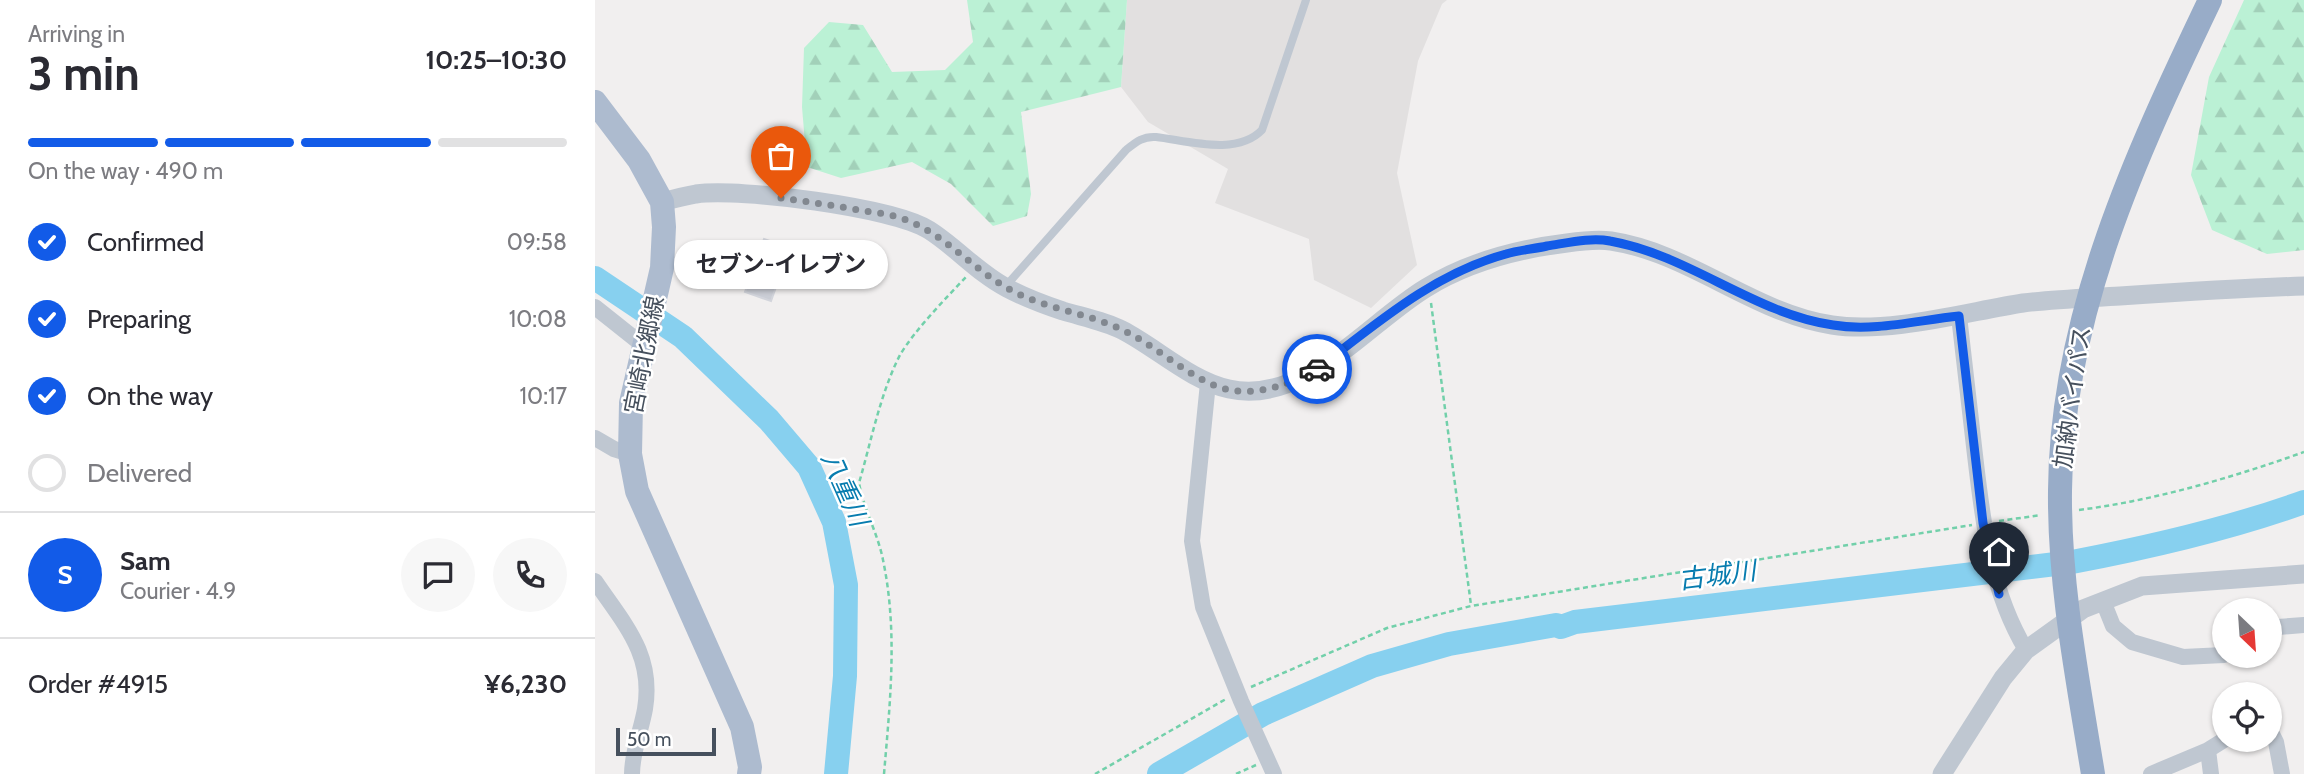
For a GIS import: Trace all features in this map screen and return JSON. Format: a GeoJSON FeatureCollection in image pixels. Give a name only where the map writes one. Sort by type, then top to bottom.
{"type":"FeatureCollection","features":[{"type":"Feature","properties":{"kind":"highway","name":"加納バイパス"},"geometry":{"type":"LineString","coordinates":[[2086,279],[2112,178],[2194,0]]}},
{"type":"Feature","properties":{"kind":"highway","name":"加納バイパス"},"geometry":{"type":"LineString","coordinates":[[2093,774],[2065,654],[2047,552],[2045,474],[2056,378],[2069,307],[2086,279],[2165,93],[2210,0]]}},
{"type":"Feature","properties":{"kind":"highway","name":"加納バイパス"},"geometry":{"type":"LineString","coordinates":[[2065,654],[2076,774]]}},
{"type":"Feature","properties":{"kind":"main road","name":"宮崎北郷線"},"geometry":{"type":"LineString","coordinates":[[595,102],[639,160],[662,202],[662,268],[631,403],[630,454],[637,491],[742,727],[751,767],[749,774]]}},
{"type":"Feature","properties":{"kind":"street"},"geometry":{"type":"LineString","coordinates":[[662,202],[698,194],[739,193],[900,217],[929,230],[1005,287],[1057,309],[1116,327],[1150,345],[1208,383],[1234,391],[1261,391],[1286,386],[1316,370],[1429,286],[1466,268],[1506,253],[1567,243],[1608,240],[1662,255],[1791,315],[1833,326],[1876,326],[1959,316],[2025,303],[2304,286]]}},
{"type":"Feature","properties":{"kind":"street"},"geometry":{"type":"LineString","coordinates":[[595,307],[644,346]]}},
{"type":"Feature","properties":{"kind":"street"},"geometry":{"type":"LineString","coordinates":[[1959,316],[1984,530],[1999,594],[2013,628],[2026,650]]}},
{"type":"Feature","properties":{"kind":"street"},"geometry":{"type":"LineString","coordinates":[[1208,383],[1192,541],[1203,607],[1239,697],[1269,761]]}},
{"type":"Feature","properties":{"kind":"street"},"geometry":{"type":"LineString","coordinates":[[595,439],[630,454]]}},
{"type":"Feature","properties":{"kind":"street"},"geometry":{"type":"LineString","coordinates":[[1942,774],[2003,678],[2026,650],[2083,609],[2142,586],[2304,574]]}},
{"type":"Feature","properties":{"kind":"street"},"geometry":{"type":"LineString","coordinates":[[595,581],[642,656],[646,673],[647,695],[632,774]]}},
{"type":"Feature","properties":{"kind":"street"},"geometry":{"type":"LineString","coordinates":[[2103,601],[2113,626],[2132,642],[2183,657],[2212,656]]}},
{"type":"Feature","properties":{"kind":"street"},"geometry":{"type":"LineString","coordinates":[[2282,627],[2304,625]]}},
{"type":"Feature","properties":{"kind":"street"},"geometry":{"type":"LineString","coordinates":[[2151,774],[2212,748]]}},
{"type":"Feature","properties":{"kind":"street"},"geometry":{"type":"LineString","coordinates":[[2208,750],[2211,774]]}},
{"type":"Feature","properties":{"kind":"street"},"geometry":{"type":"LineString","coordinates":[[2278,752],[2282,774]]}},
{"type":"Feature","properties":{"kind":"lane"},"geometry":{"type":"LineString","coordinates":[[1005,287],[1126,150],[1138,140],[1156,137],[1231,145],[1254,139],[1262,130],[1306,0]]}},
{"type":"Feature","properties":{"kind":"path"},"geometry":{"type":"LineString","coordinates":[[884,774],[893,674],[889,595],[883,557],[859,483],[885,395],[901,355],[941,303],[975,267]]}},
{"type":"Feature","properties":{"kind":"path"},"geometry":{"type":"LineString","coordinates":[[1429,286],[1471,606]]}},
{"type":"Feature","properties":{"kind":"path"},"geometry":{"type":"LineString","coordinates":[[2078,510],[2118,505],[2244,473],[2304,452]]}},
{"type":"Feature","properties":{"kind":"path"},"geometry":{"type":"LineString","coordinates":[[1095,774],[1239,697],[1387,628],[1471,606],[1984,530],[2050,514]]}},
{"type":"Feature","properties":{"kind":"path"},"geometry":{"type":"LineString","coordinates":[[1236,774],[1269,761]]}},
{"type":"Feature","properties":{"kind":"shaded area"},"geometry":{"type":"Polygon","coordinates":[[[1127,0],[1447,0],[1442,4],[1418,61],[1397,173],[1417,265],[1371,308],[1314,280],[1309,239],[1215,203],[1228,169],[1148,122],[1121,87],[1127,0]]]}},
{"type":"Feature","properties":{"kind":"green space"},"geometry":{"type":"Polygon","coordinates":[[[967,0],[1127,0],[1121,87],[1021,112],[1031,194],[1027,216],[993,226],[951,184],[912,162],[841,178],[807,167],[802,107],[804,48],[829,22],[863,25],[892,72],[945,70],[973,42],[967,0]]]}},
{"type":"Feature","properties":{"kind":"green space"},"geometry":{"type":"Polygon","coordinates":[[[2244,0],[2304,0],[2304,250],[2267,254],[2212,230],[2191,175],[2209,77],[2244,0]]]}},
{"type":"Feature","properties":{"kind":"building"},"geometry":{"type":"Polygon","coordinates":[[[764,239],[790,248],[771,301],[745,292],[764,239]]]}},
{"type":"Feature","properties":{"kind":"waterway","name":"八重川"},"geometry":{"type":"LineString","coordinates":[[595,278],[683,337],[769,420],[809,467],[834,522],[846,585],[845,676],[836,774]]}},
{"type":"Feature","properties":{"kind":"waterway","name":"古城川"},"geometry":{"type":"LineString","coordinates":[[1159,774],[1263,714],[1372,666],[1449,644],[1556,625],[1561,627],[1575,622],[2072,562],[2189,536],[2304,502]]}},
{"type":"Feature","properties":{"kind":"way so far"},"geometry":{"type":"LineString","coordinates":[[781,198],[900,217],[929,230],[1005,287],[1057,309],[1116,327],[1150,345],[1208,383],[1234,391],[1261,391],[1286,386],[1317,369]]}},
{"type":"Feature","properties":{"kind":"place","name":"セブン-イレブン"},"geometry":{"type":"Point","coordinates":[781,198]}},
{"type":"Feature","properties":{"kind":"route"},"geometry":{"type":"LineString","coordinates":[[1317,369],[1429,286],[1506,253],[1567,243],[1608,240],[1662,255],[1791,315],[1833,326],[1876,326],[1959,316],[1983,523],[1999,594]]}}]}
